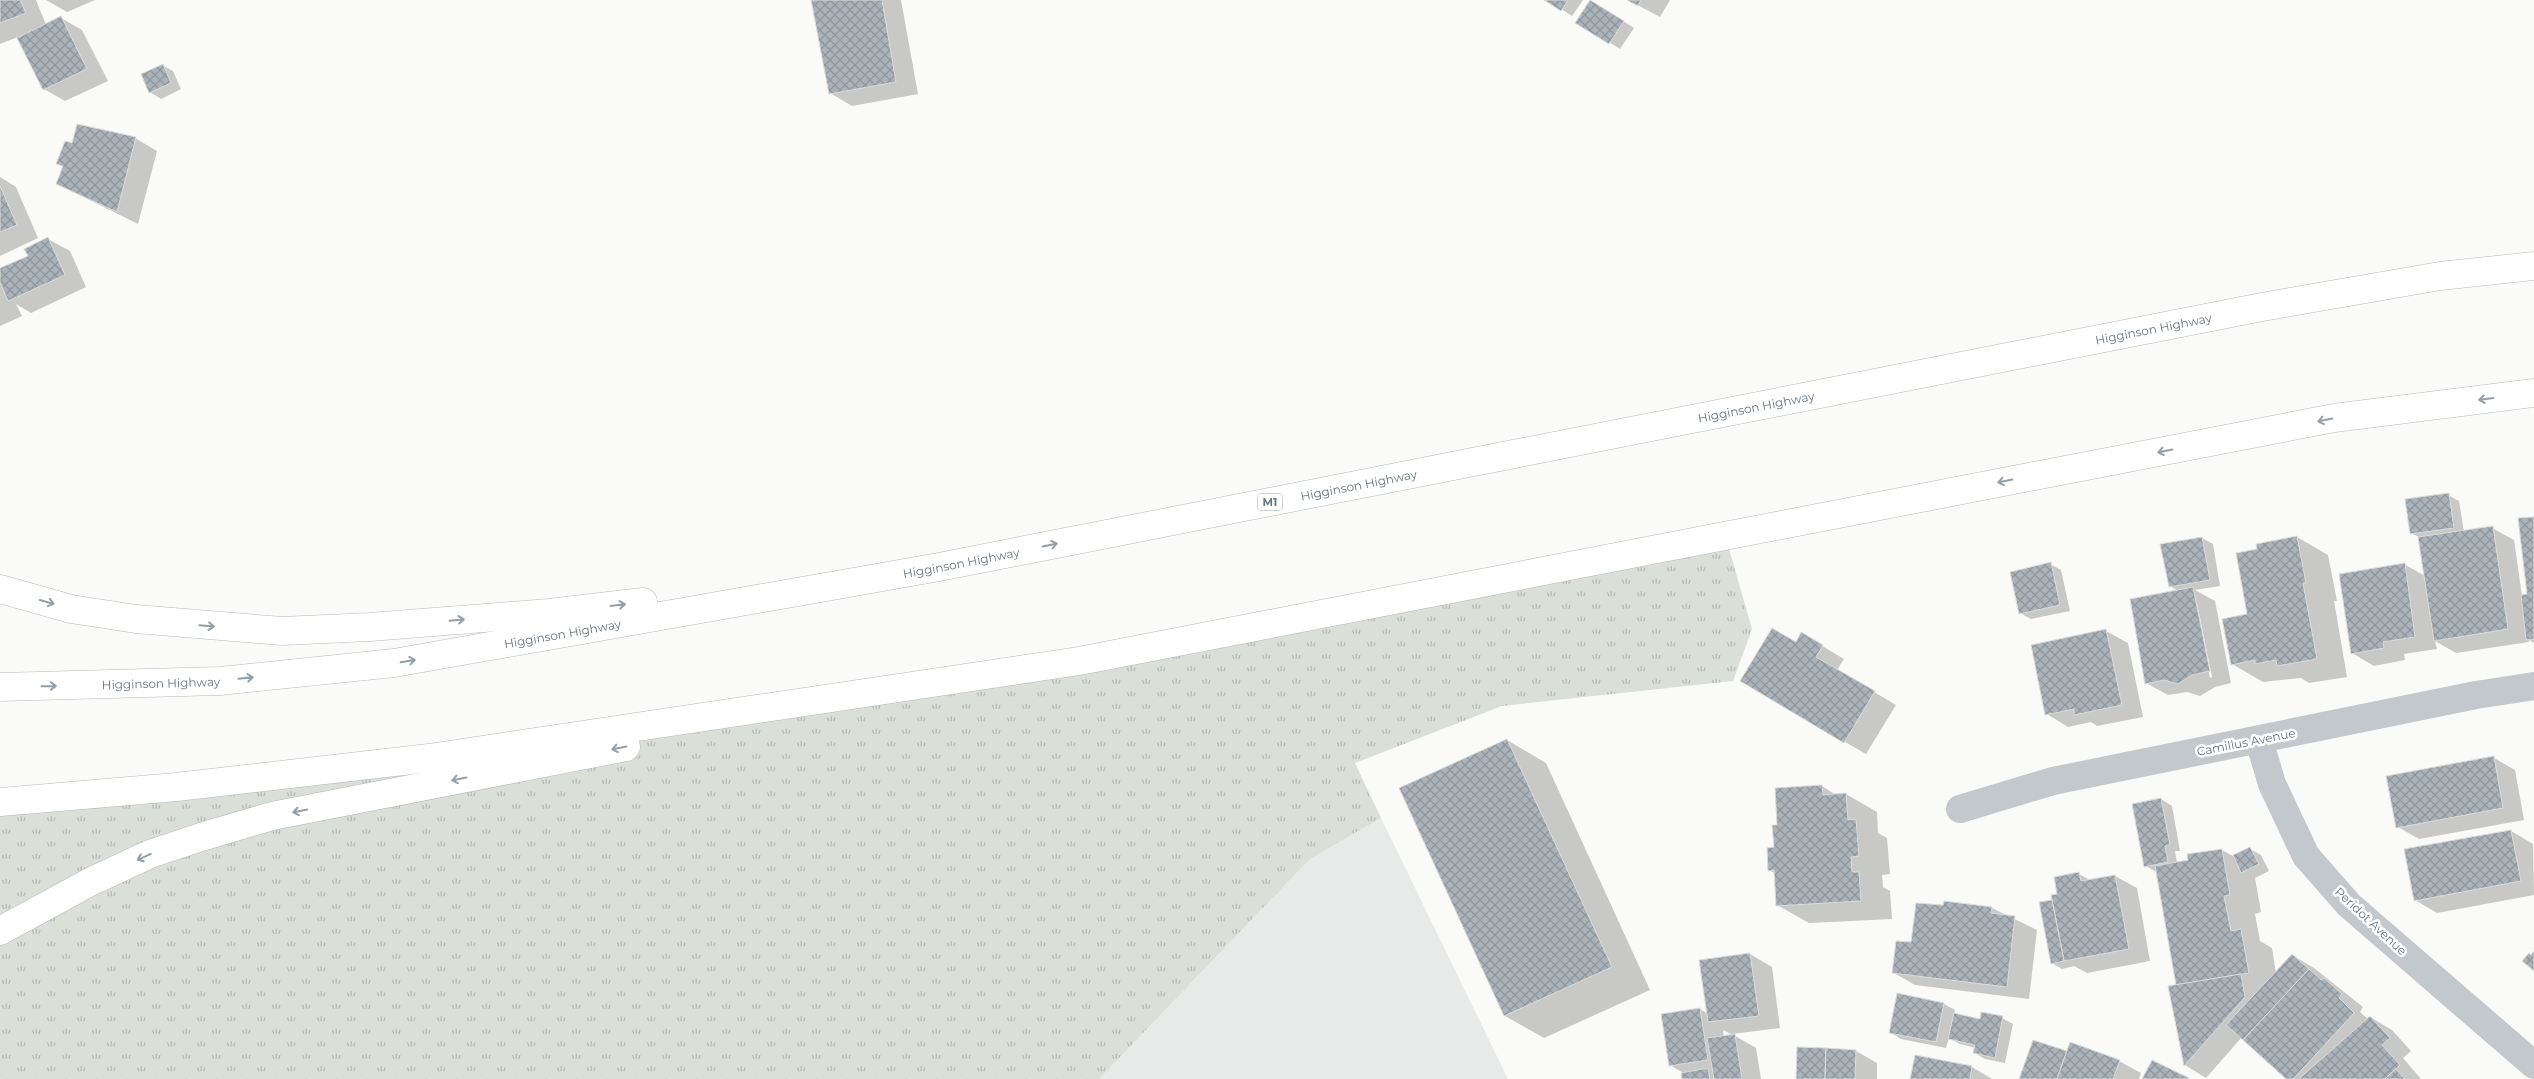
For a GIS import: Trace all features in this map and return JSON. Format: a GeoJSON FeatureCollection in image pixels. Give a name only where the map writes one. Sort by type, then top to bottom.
{"type":"FeatureCollection","features":[{"type":"Feature","properties":{"kind":"highway","name":"Higginson Highway"},"geometry":{"type":"LineString","coordinates":[[0,687],[220,681],[394,663],[938,567],[2262,307],[2440,276],[2534,266]]}},
{"type":"Feature","properties":{"kind":"highway"},"geometry":{"type":"LineString","coordinates":[[0,931],[90,882],[150,854],[272,816],[2325,420],[2534,393]]}},
{"type":"Feature","properties":{"kind":"highway"},"geometry":{"type":"LineString","coordinates":[[0,588],[71,609],[127,618],[207,627],[282,631],[370,627],[549,613],[938,567]]}},
{"type":"Feature","properties":{"kind":"highway"},"geometry":{"type":"LineString","coordinates":[[0,802],[176,787],[429,758],[1079,661]]}},
{"type":"Feature","properties":{"kind":"street","name":"Camillus Avenue"},"geometry":{"type":"LineString","coordinates":[[1960,809],[2053,781],[2476,695],[2534,686]]}},
{"type":"Feature","properties":{"kind":"street","name":"Peridot Avenue"},"geometry":{"type":"LineString","coordinates":[[2259,740],[2272,784],[2306,856],[2349,905],[2534,1065]]}},
{"type":"Feature","properties":{"kind":"shaded area"},"geometry":{"type":"Polygon","coordinates":[[[1381,818],[1508,1079],[1099,1079],[1310,859],[1381,818]]]}},
{"type":"Feature","properties":{"kind":"green space"},"geometry":{"type":"Polygon","coordinates":[[[1727,542],[1752,629],[1733,681],[1502,706],[1355,763],[1381,818],[1310,859],[1099,1079],[0,1079],[0,808],[429,764],[1727,542]]]}},
{"type":"Feature","properties":{"kind":"building"},"geometry":{"type":"Polygon","coordinates":[[[0,0],[20,0],[26,13],[0,23],[0,0]]]}},
{"type":"Feature","properties":{"kind":"building"},"geometry":{"type":"Polygon","coordinates":[[[811,0],[882,0],[896,82],[829,94],[811,0]]]}},
{"type":"Feature","properties":{"kind":"building"},"geometry":{"type":"Polygon","coordinates":[[[1544,0],[1568,0],[1561,11],[1544,0]]]}},
{"type":"Feature","properties":{"kind":"building"},"geometry":{"type":"Polygon","coordinates":[[[1590,0],[1624,21],[1609,44],[1575,23],[1590,0]]]}},
{"type":"Feature","properties":{"kind":"building"},"geometry":{"type":"Polygon","coordinates":[[[1627,0],[1641,0],[1638,6],[1627,0]]]}},
{"type":"Feature","properties":{"kind":"building"},"geometry":{"type":"Polygon","coordinates":[[[61,16],[87,69],[43,90],[17,38],[61,16]]]}},
{"type":"Feature","properties":{"kind":"building"},"geometry":{"type":"Polygon","coordinates":[[[163,64],[171,83],[149,93],[141,74],[163,64]]]}},
{"type":"Feature","properties":{"kind":"building"},"geometry":{"type":"Polygon","coordinates":[[[77,124],[136,137],[117,212],[56,184],[63,166],[56,164],[65,141],[72,143],[77,124]]]}},
{"type":"Feature","properties":{"kind":"building"},"geometry":{"type":"Polygon","coordinates":[[[0,186],[17,225],[0,232],[0,186]]]}},
{"type":"Feature","properties":{"kind":"building"},"geometry":{"type":"Polygon","coordinates":[[[48,237],[65,275],[8,301],[0,282],[0,268],[28,256],[24,249],[48,237]]]}},
{"type":"Feature","properties":{"kind":"building"},"geometry":{"type":"Polygon","coordinates":[[[2449,493],[2454,528],[2410,534],[2405,499],[2449,493]]]}},
{"type":"Feature","properties":{"kind":"building"},"geometry":{"type":"Polygon","coordinates":[[[2534,517],[2534,639],[2526,640],[2521,595],[2527,594],[2518,518],[2534,517]]]}},
{"type":"Feature","properties":{"kind":"building"},"geometry":{"type":"Polygon","coordinates":[[[2493,526],[2508,629],[2434,641],[2418,537],[2493,526]]]}},
{"type":"Feature","properties":{"kind":"building"},"geometry":{"type":"Polygon","coordinates":[[[2297,536],[2306,583],[2303,583],[2317,659],[2277,666],[2276,660],[2255,664],[2255,660],[2231,665],[2222,619],[2247,614],[2236,553],[2257,549],[2256,544],[2297,536]]]}},
{"type":"Feature","properties":{"kind":"building"},"geometry":{"type":"Polygon","coordinates":[[[2202,537],[2210,580],[2169,587],[2160,544],[2202,537]]]}},
{"type":"Feature","properties":{"kind":"building"},"geometry":{"type":"Polygon","coordinates":[[[2051,562],[2060,605],[2019,614],[2010,572],[2051,562]]]}},
{"type":"Feature","properties":{"kind":"building"},"geometry":{"type":"Polygon","coordinates":[[[2405,563],[2415,637],[2383,642],[2384,648],[2351,654],[2339,574],[2405,563]]]}},
{"type":"Feature","properties":{"kind":"building"},"geometry":{"type":"Polygon","coordinates":[[[2193,587],[2210,671],[2192,675],[2178,684],[2164,680],[2145,684],[2130,599],[2193,587]]]}},
{"type":"Feature","properties":{"kind":"building"},"geometry":{"type":"Polygon","coordinates":[[[1772,628],[1796,642],[1801,632],[1823,645],[1816,657],[1875,691],[1844,743],[1740,681],[1772,628]]]}},
{"type":"Feature","properties":{"kind":"building"},"geometry":{"type":"Polygon","coordinates":[[[2106,629],[2122,705],[2074,715],[2074,709],[2045,715],[2031,645],[2106,629]]]}},
{"type":"Feature","properties":{"kind":"building"},"geometry":{"type":"Polygon","coordinates":[[[1507,739],[1612,967],[1504,1016],[1399,788],[1507,739]]]}},
{"type":"Feature","properties":{"kind":"building"},"geometry":{"type":"Polygon","coordinates":[[[2494,756],[2503,808],[2396,828],[2386,776],[2494,756]]]}},
{"type":"Feature","properties":{"kind":"building"},"geometry":{"type":"Polygon","coordinates":[[[1822,785],[1823,795],[1846,793],[1848,820],[1856,819],[1859,856],[1851,857],[1852,872],[1859,872],[1861,901],[1776,906],[1774,870],[1768,871],[1767,848],[1774,847],[1772,825],[1777,825],[1775,788],[1822,785]]]}},
{"type":"Feature","properties":{"kind":"building"},"geometry":{"type":"Polygon","coordinates":[[[2161,798],[2170,845],[2165,846],[2168,862],[2144,867],[2132,804],[2161,798]]]}},
{"type":"Feature","properties":{"kind":"building"},"geometry":{"type":"Polygon","coordinates":[[[2511,830],[2521,881],[2414,901],[2404,849],[2511,830]]]}},
{"type":"Feature","properties":{"kind":"building"},"geometry":{"type":"Polygon","coordinates":[[[2250,847],[2259,864],[2241,873],[2233,855],[2250,847]]]}},
{"type":"Feature","properties":{"kind":"building"},"geometry":{"type":"Polygon","coordinates":[[[2222,849],[2230,895],[2224,896],[2231,931],[2241,929],[2249,973],[2176,985],[2155,866],[2188,860],[2187,854],[2222,849]]]}},
{"type":"Feature","properties":{"kind":"building"},"geometry":{"type":"Polygon","coordinates":[[[2079,872],[2081,881],[2115,875],[2129,949],[2064,961],[2051,895],[2057,894],[2054,877],[2079,872]]]}},
{"type":"Feature","properties":{"kind":"building"},"geometry":{"type":"Polygon","coordinates":[[[2052,900],[2064,961],[2051,964],[2039,902],[2052,900]]]}},
{"type":"Feature","properties":{"kind":"building"},"geometry":{"type":"Polygon","coordinates":[[[1944,901],[1992,907],[1991,913],[2015,916],[2007,987],[1892,973],[1896,941],[1911,942],[1916,903],[1943,905],[1944,901]]]}},
{"type":"Feature","properties":{"kind":"building"},"geometry":{"type":"Polygon","coordinates":[[[2534,951],[2534,971],[2522,961],[2529,953],[2531,955],[2534,951]]]}},
{"type":"Feature","properties":{"kind":"building"},"geometry":{"type":"Polygon","coordinates":[[[1750,953],[1759,1016],[1708,1022],[1699,960],[1750,953]]]}},
{"type":"Feature","properties":{"kind":"building"},"geometry":{"type":"Polygon","coordinates":[[[2292,954],[2309,969],[2243,1040],[2226,1025],[2292,954]]]}},
{"type":"Feature","properties":{"kind":"building"},"geometry":{"type":"Polygon","coordinates":[[[2309,969],[2321,980],[2324,978],[2342,994],[2339,998],[2354,1013],[2293,1079],[2286,1079],[2243,1040],[2309,969]]]}},
{"type":"Feature","properties":{"kind":"building"},"geometry":{"type":"Polygon","coordinates":[[[2241,974],[2245,997],[2184,1066],[2168,986],[2241,974]]]}},
{"type":"Feature","properties":{"kind":"building"},"geometry":{"type":"Polygon","coordinates":[[[1897,993],[1944,1003],[1936,1042],[1889,1033],[1897,993]]]}},
{"type":"Feature","properties":{"kind":"building"},"geometry":{"type":"Polygon","coordinates":[[[1700,1008],[1708,1060],[1669,1066],[1661,1014],[1700,1008]]]}},
{"type":"Feature","properties":{"kind":"building"},"geometry":{"type":"Polygon","coordinates":[[[1981,1012],[2003,1016],[1995,1058],[1973,1053],[1975,1045],[1948,1039],[1954,1013],[1980,1019],[1981,1012]]]}},
{"type":"Feature","properties":{"kind":"building"},"geometry":{"type":"Polygon","coordinates":[[[2370,1016],[2390,1038],[2382,1045],[2400,1065],[2385,1079],[2299,1079],[2370,1016]]]}},
{"type":"Feature","properties":{"kind":"building"},"geometry":{"type":"Polygon","coordinates":[[[1735,1034],[1742,1079],[1714,1079],[1707,1038],[1735,1034]]]}},
{"type":"Feature","properties":{"kind":"building"},"geometry":{"type":"Polygon","coordinates":[[[2033,1040],[2067,1051],[2057,1079],[2019,1079],[2033,1040]]]}},
{"type":"Feature","properties":{"kind":"building"},"geometry":{"type":"Polygon","coordinates":[[[2070,1042],[2120,1060],[2113,1079],[2057,1079],[2070,1042]]]}},
{"type":"Feature","properties":{"kind":"building"},"geometry":{"type":"Polygon","coordinates":[[[1797,1047],[1826,1048],[1825,1079],[1796,1079],[1797,1047]]]}},
{"type":"Feature","properties":{"kind":"building"},"geometry":{"type":"Polygon","coordinates":[[[1826,1048],[1856,1050],[1855,1079],[1825,1079],[1826,1048]]]}},
{"type":"Feature","properties":{"kind":"building"},"geometry":{"type":"Polygon","coordinates":[[[1915,1055],[1972,1066],[1970,1079],[1910,1079],[1915,1055]]]}},
{"type":"Feature","properties":{"kind":"building"},"geometry":{"type":"Polygon","coordinates":[[[2152,1060],[2189,1078],[2142,1079],[2152,1060]]]}},
{"type":"Feature","properties":{"kind":"building"},"geometry":{"type":"Polygon","coordinates":[[[1708,1068],[1710,1079],[1682,1079],[1681,1073],[1708,1068]]]}},
{"type":"Feature","properties":{"kind":"building"},"geometry":{"type":"Polygon","coordinates":[[[2396,1069],[2405,1079],[2385,1079],[2396,1069]]]}}]}
